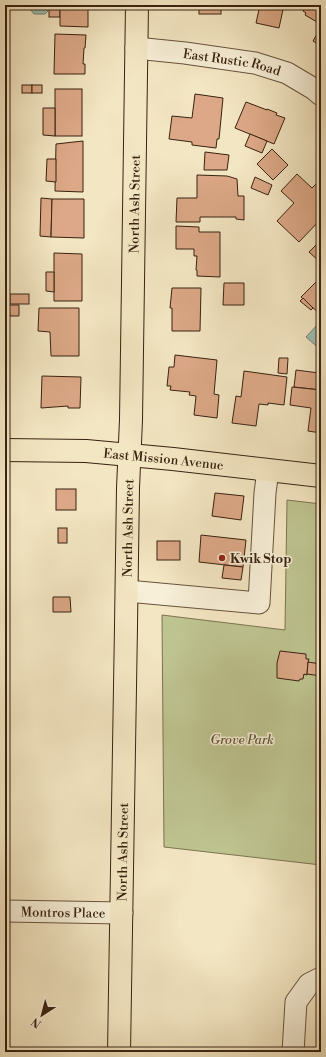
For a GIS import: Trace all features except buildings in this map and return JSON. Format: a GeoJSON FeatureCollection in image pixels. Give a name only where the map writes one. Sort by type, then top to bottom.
{"type":"FeatureCollection","features":[{"type":"Feature","properties":{"kind":"main road","name":"North Ash Street"},"geometry":{"type":"LineString","coordinates":[[119,1052],[128,488],[132,420],[137,5]]}},
{"type":"Feature","properties":{"kind":"main road","name":"East Mission Avenue"},"geometry":{"type":"LineString","coordinates":[[5,450],[86,451],[321,476]]}},
{"type":"Feature","properties":{"kind":"street","name":"East Rustic Road"},"geometry":{"type":"LineString","coordinates":[[136,48],[255,63],[287,74],[314,89],[321,95]]}},
{"type":"Feature","properties":{"kind":"street"},"geometry":{"type":"LineString","coordinates":[[127,591],[259,603],[265,493],[268,470]]}},
{"type":"Feature","properties":{"kind":"street","name":"Montros Place"},"geometry":{"type":"LineString","coordinates":[[5,911],[122,914]]}},
{"type":"Feature","properties":{"kind":"street"},"geometry":{"type":"LineString","coordinates":[[293,1052],[296,1002],[309,984],[321,978]]}},
{"type":"Feature","properties":{"kind":"green space","name":"Grove Park"},"geometry":{"type":"Polygon","coordinates":[[[287,500],[321,504],[321,865],[164,847],[162,615],[285,630],[287,500]]]}},
{"type":"Feature","properties":{"kind":"shaded area"},"geometry":{"type":"Polygon","coordinates":[[[29,5],[44,5],[47,7],[48,11],[45,14],[34,14],[29,5]]]}},
{"type":"Feature","properties":{"kind":"shaded area"},"geometry":{"type":"Polygon","coordinates":[[[319,323],[321,325],[321,350],[306,337],[319,323]]]}},
{"type":"Feature","properties":{"kind":"place","name":"Kwik Stop"},"geometry":{"type":"Point","coordinates":[222,558]}}]}
